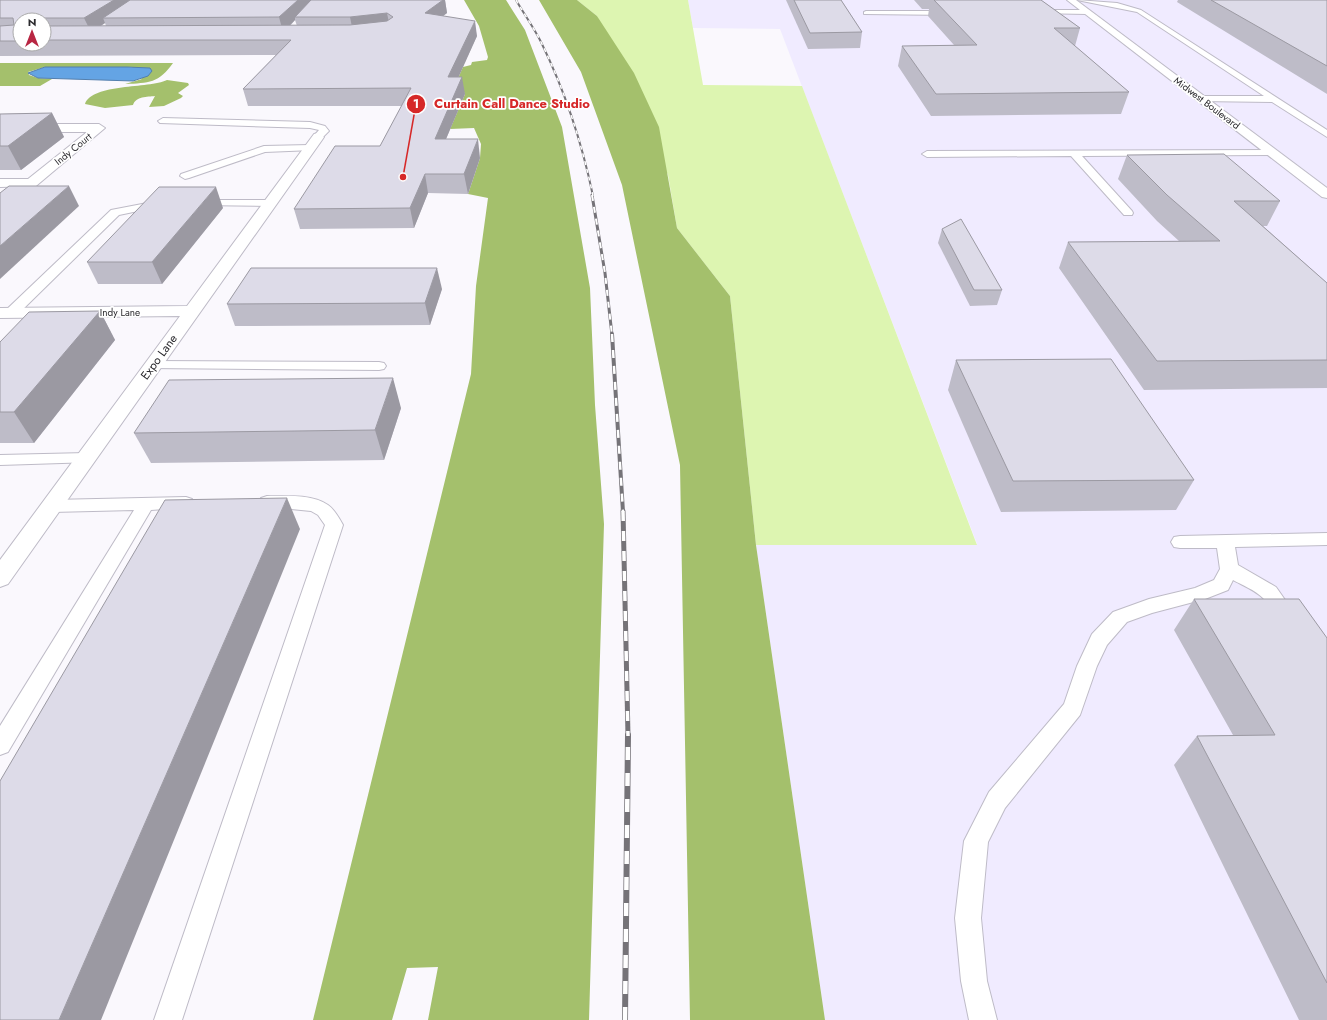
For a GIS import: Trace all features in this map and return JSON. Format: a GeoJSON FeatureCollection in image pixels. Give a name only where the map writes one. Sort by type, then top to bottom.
{"type":"FeatureCollection","features":[{"type":"Feature","properties":{"kind":"street","name":"Midwest Boulevard"},"geometry":{"type":"LineString","coordinates":[[1071,0],[1327,194]]}},
{"type":"Feature","properties":{"kind":"street","name":"Indy Court"},"geometry":{"type":"LineString","coordinates":[[0,128],[99,128],[31,183],[0,183]]}},
{"type":"Feature","properties":{"kind":"street","name":"Expo Lane"},"geometry":{"type":"LineString","coordinates":[[0,578],[314,143]]}},
{"type":"Feature","properties":{"kind":"street","name":"Indy Lane"},"geometry":{"type":"LineString","coordinates":[[6,313],[31,318],[192,311]]}},
{"type":"Feature","properties":{"kind":"lane"},"geometry":{"type":"LineString","coordinates":[[1080,0],[1117,5],[1139,11],[1327,134]]}},
{"type":"Feature","properties":{"kind":"lane"},"geometry":{"type":"LineString","coordinates":[[1117,5],[1133,2]]}},
{"type":"Feature","properties":{"kind":"lane"},"geometry":{"type":"LineString","coordinates":[[866,13],[957,12]]}},
{"type":"Feature","properties":{"kind":"lane"},"geometry":{"type":"LineString","coordinates":[[1026,12],[1087,12]]}},
{"type":"Feature","properties":{"kind":"lane"},"geometry":{"type":"LineString","coordinates":[[1202,99],[1274,99]]}},
{"type":"Feature","properties":{"kind":"lane"},"geometry":{"type":"LineString","coordinates":[[163,121],[310,125],[322,128],[324,132],[314,143],[264,149],[185,176]]}},
{"type":"Feature","properties":{"kind":"lane"},"geometry":{"type":"LineString","coordinates":[[927,154],[1274,153]]}},
{"type":"Feature","properties":{"kind":"lane"},"geometry":{"type":"LineString","coordinates":[[1074,154],[1128,213]]}},
{"type":"Feature","properties":{"kind":"lane"},"geometry":{"type":"LineString","coordinates":[[6,313],[115,212],[140,206],[171,203]]}},
{"type":"Feature","properties":{"kind":"lane"},"geometry":{"type":"LineString","coordinates":[[186,203],[270,203]]}},
{"type":"Feature","properties":{"kind":"lane"},"geometry":{"type":"LineString","coordinates":[[153,365],[379,366]]}},
{"type":"Feature","properties":{"kind":"lane"},"geometry":{"type":"LineString","coordinates":[[0,460],[86,458]]}},
{"type":"Feature","properties":{"kind":"lane"},"geometry":{"type":"LineString","coordinates":[[168,1020],[334,525],[330,517],[320,508],[285,502],[246,502]]}},
{"type":"Feature","properties":{"kind":"lane"},"geometry":{"type":"LineString","coordinates":[[52,506],[208,503]]}},
{"type":"Feature","properties":{"kind":"lane"},"geometry":{"type":"LineString","coordinates":[[0,745],[146,504]]}},
{"type":"Feature","properties":{"kind":"lane"},"geometry":{"type":"LineString","coordinates":[[1180,542],[1327,539]]}},
{"type":"Feature","properties":{"kind":"lane"},"geometry":{"type":"LineString","coordinates":[[983,1020],[974,981],[968,918],[976,841],[996,800],[1073,709],[1099,640],[1120,617],[1149,606],[1198,594],[1221,586],[1229,568],[1225,541]]}},
{"type":"Feature","properties":{"kind":"lane"},"geometry":{"type":"LineString","coordinates":[[1229,568],[1269,592],[1296,630]]}},
{"type":"Feature","properties":{"kind":"shaded area"},"geometry":{"type":"Polygon","coordinates":[[[688,0],[1327,0],[1327,1020],[825,1020],[756,545],[977,544],[780,29],[693,28],[688,0]]]}},
{"type":"Feature","properties":{"kind":"green space"},"geometry":{"type":"Polygon","coordinates":[[[464,0],[506,0],[525,30],[562,127],[590,288],[595,405],[604,524],[589,1020],[428,1020],[438,967],[407,968],[392,1020],[313,1020],[471,374],[476,286],[488,198],[468,194],[480,158],[481,144],[474,128],[450,129],[465,94],[451,94],[463,67],[471,65],[472,62],[487,60],[488,57],[479,26],[464,0]]]}},
{"type":"Feature","properties":{"kind":"green space"},"geometry":{"type":"Polygon","coordinates":[[[539,0],[577,0],[597,16],[634,73],[659,127],[677,228],[730,296],[756,545],[825,1020],[690,1020],[680,465],[622,185],[581,72],[539,0]]]}},
{"type":"Feature","properties":{"kind":"green space"},"geometry":{"type":"Polygon","coordinates":[[[577,0],[688,0],[703,85],[802,86],[977,545],[756,545],[730,296],[677,228],[668,175],[597,16],[577,0]]]}},
{"type":"Feature","properties":{"kind":"green space"},"geometry":{"type":"Polygon","coordinates":[[[0,63],[173,63],[163,75],[153,81],[141,83],[125,84],[142,79],[132,67],[45,67],[28,72],[29,75],[38,78],[52,79],[40,86],[0,86],[0,63]]]}},
{"type":"Feature","properties":{"kind":"green space"},"geometry":{"type":"Polygon","coordinates":[[[167,80],[188,83],[189,85],[178,93],[183,96],[181,98],[164,106],[149,107],[155,96],[139,98],[133,105],[105,108],[85,104],[90,97],[109,90],[147,85],[167,80]]]}},
{"type":"Feature","properties":{"kind":"water"},"geometry":{"type":"Polygon","coordinates":[[[45,67],[127,67],[150,68],[152,71],[148,76],[133,81],[38,78],[28,73],[45,67]]]}},
{"type":"Feature","properties":{"kind":"building"},"geometry":{"type":"Polygon","coordinates":[[[0,0],[114,0],[84,18],[52,18],[52,12],[12,12],[12,18],[0,18],[0,0]]]}},
{"type":"Feature","properties":{"kind":"building"},"geometry":{"type":"Polygon","coordinates":[[[130,0],[298,0],[279,17],[103,18],[130,0]]]}},
{"type":"Feature","properties":{"kind":"building"},"geometry":{"type":"Polygon","coordinates":[[[311,0],[443,0],[425,13],[475,21],[448,77],[462,77],[435,139],[478,139],[464,174],[425,174],[410,208],[294,209],[335,146],[380,146],[411,88],[243,89],[291,40],[52,40],[52,26],[350,25],[387,21],[393,17],[387,13],[350,17],[295,17],[311,0]]]}},
{"type":"Feature","properties":{"kind":"building"},"geometry":{"type":"Polygon","coordinates":[[[794,0],[841,0],[862,32],[810,33],[794,0]]]}},
{"type":"Feature","properties":{"kind":"building"},"geometry":{"type":"Polygon","coordinates":[[[934,0],[1041,0],[1080,28],[1054,28],[1129,92],[936,94],[902,46],[977,45],[934,0]]]}},
{"type":"Feature","properties":{"kind":"building"},"geometry":{"type":"Polygon","coordinates":[[[1211,0],[1327,0],[1327,66],[1211,0]]]}},
{"type":"Feature","properties":{"kind":"building"},"geometry":{"type":"Polygon","coordinates":[[[12,25],[12,41],[0,41],[0,26],[12,25]]]}},
{"type":"Feature","properties":{"kind":"building"},"geometry":{"type":"Polygon","coordinates":[[[52,113],[8,146],[0,146],[0,114],[52,113]]]}},
{"type":"Feature","properties":{"kind":"building"},"geometry":{"type":"Polygon","coordinates":[[[1224,154],[1280,201],[1234,201],[1327,283],[1327,360],[1157,361],[1068,242],[1220,241],[1167,195],[1127,155],[1224,154]]]}},
{"type":"Feature","properties":{"kind":"building"},"geometry":{"type":"Polygon","coordinates":[[[9,186],[69,186],[0,246],[0,193],[9,186]]]}},
{"type":"Feature","properties":{"kind":"building"},"geometry":{"type":"Polygon","coordinates":[[[159,187],[216,187],[152,262],[87,262],[159,187]]]}},
{"type":"Feature","properties":{"kind":"building"},"geometry":{"type":"Polygon","coordinates":[[[961,219],[1002,290],[974,290],[942,229],[961,219]]]}},
{"type":"Feature","properties":{"kind":"building"},"geometry":{"type":"Polygon","coordinates":[[[251,268],[437,268],[425,303],[227,304],[251,268]]]}},
{"type":"Feature","properties":{"kind":"building"},"geometry":{"type":"Polygon","coordinates":[[[100,311],[14,412],[0,412],[0,342],[29,312],[100,311]]]}},
{"type":"Feature","properties":{"kind":"building"},"geometry":{"type":"Polygon","coordinates":[[[1111,359],[1194,480],[1013,481],[956,360],[1111,359]]]}},
{"type":"Feature","properties":{"kind":"building"},"geometry":{"type":"Polygon","coordinates":[[[393,378],[375,430],[134,433],[169,380],[393,378]]]}},
{"type":"Feature","properties":{"kind":"building"},"geometry":{"type":"Polygon","coordinates":[[[287,498],[59,1020],[0,1020],[0,781],[165,500],[287,498]]]}},
{"type":"Feature","properties":{"kind":"building"},"geometry":{"type":"Polygon","coordinates":[[[1194,599],[1299,599],[1327,638],[1327,983],[1197,736],[1275,735],[1194,599]]]}},
{"type":"Feature","properties":{"kind":"railway"},"geometry":{"type":"LineString","coordinates":[[516,0],[538,37],[558,79],[584,156],[593,196]]}},
{"type":"Feature","properties":{"kind":"railway"},"geometry":{"type":"LineString","coordinates":[[592,195],[605,273],[612,335]]}},
{"type":"Feature","properties":{"kind":"railway"},"geometry":{"type":"LineString","coordinates":[[612,334],[623,512]]}},
{"type":"Feature","properties":{"kind":"railway"},"geometry":{"type":"LineString","coordinates":[[623,511],[628,736]]}},
{"type":"Feature","properties":{"kind":"railway"},"geometry":{"type":"LineString","coordinates":[[625,1020],[628,736]]}},
{"type":"Feature","properties":{"kind":"place","name":"Curtain Call Dance Studio"},"geometry":{"type":"Point","coordinates":[403,177]}}]}
